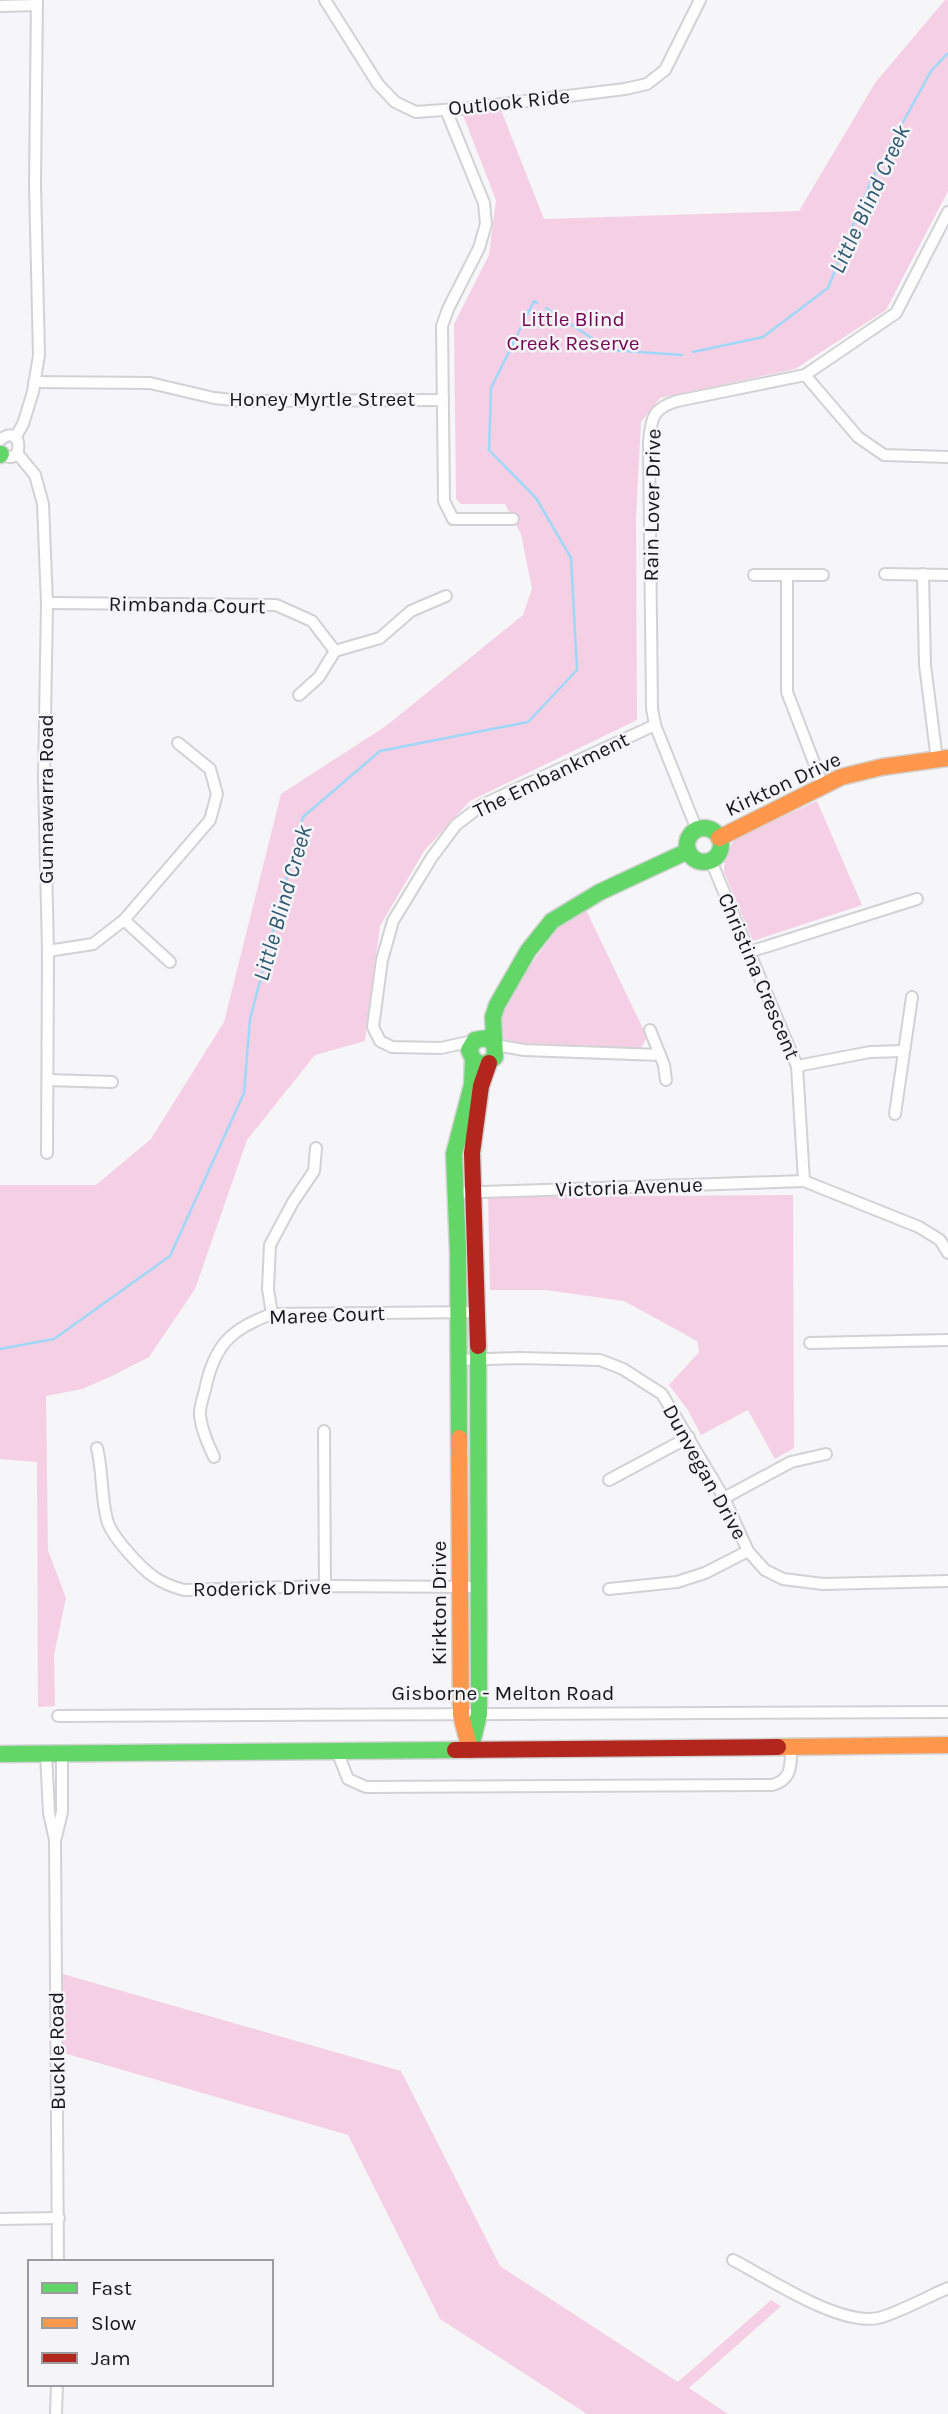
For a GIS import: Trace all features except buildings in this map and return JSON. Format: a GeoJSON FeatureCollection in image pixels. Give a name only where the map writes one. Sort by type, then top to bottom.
{"type":"FeatureCollection","features":[{"type":"Feature","properties":{"kind":"street","name":"Outlook Ride"},"geometry":{"type":"LineString","coordinates":[[326,0],[378,84],[395,102],[416,111],[446,110],[625,89],[647,83],[665,70],[699,0]]}},
{"type":"Feature","properties":{"kind":"street"},"geometry":{"type":"LineString","coordinates":[[0,6],[37,3],[35,184],[38,355],[23,424],[15,438],[8,436],[4,451]]}},
{"type":"Feature","properties":{"kind":"street"},"geometry":{"type":"LineString","coordinates":[[446,110],[484,203],[486,223],[479,248],[442,326],[444,501],[453,520],[513,519]]}},
{"type":"Feature","properties":{"kind":"street","name":"Rain Lover Drive"},"geometry":{"type":"LineString","coordinates":[[655,725],[652,708],[649,442],[650,426],[656,411],[664,404],[805,375],[895,313],[948,212]]}},
{"type":"Feature","properties":{"kind":"street"},"geometry":{"type":"LineString","coordinates":[[805,375],[858,437],[884,455],[948,457]]}},
{"type":"Feature","properties":{"kind":"street","name":"Honey Myrtle Street"},"geometry":{"type":"LineString","coordinates":[[34,382],[150,383],[214,398],[242,401],[443,400]]}},
{"type":"Feature","properties":{"kind":"street","name":"Gunnawarra Road"},"geometry":{"type":"LineString","coordinates":[[4,451],[35,475],[43,504],[47,603],[44,777],[48,951],[47,1153]]}},
{"type":"Feature","properties":{"kind":"street"},"geometry":{"type":"LineString","coordinates":[[885,574],[948,575]]}},
{"type":"Feature","properties":{"kind":"street"},"geometry":{"type":"LineString","coordinates":[[923,574],[925,665],[942,759]]}},
{"type":"Feature","properties":{"kind":"street"},"geometry":{"type":"LineString","coordinates":[[754,575],[823,575]]}},
{"type":"Feature","properties":{"kind":"street"},"geometry":{"type":"LineString","coordinates":[[787,576],[787,692],[822,786]]}},
{"type":"Feature","properties":{"kind":"street"},"geometry":{"type":"LineString","coordinates":[[299,695],[319,677],[335,651],[380,638],[411,611],[446,596]]}},
{"type":"Feature","properties":{"kind":"street","name":"Rimbanda Court"},"geometry":{"type":"LineString","coordinates":[[47,603],[276,605],[312,621],[335,651]]}},
{"type":"Feature","properties":{"kind":"street"},"geometry":{"type":"LineString","coordinates":[[655,725],[697,830]]}},
{"type":"Feature","properties":{"kind":"street","name":"The Embankment"},"geometry":{"type":"LineString","coordinates":[[655,725],[482,805],[456,825],[432,857],[393,921],[382,960],[373,1027],[380,1041],[392,1047],[440,1048],[486,1055],[524,1050],[660,1055]]}},
{"type":"Feature","properties":{"kind":"street"},"geometry":{"type":"LineString","coordinates":[[48,951],[93,944],[124,920],[210,820],[217,794],[210,769],[178,743]]}},
{"type":"Feature","properties":{"kind":"street","name":"Kirkton Drive"},"geometry":{"type":"LineString","coordinates":[[719,838],[822,786],[860,771],[942,759]]}},
{"type":"Feature","properties":{"kind":"street"},"geometry":{"type":"LineString","coordinates":[[697,830],[712,830],[719,838],[720,851],[711,860],[698,860],[688,851],[688,841],[697,830]]}},
{"type":"Feature","properties":{"kind":"street","name":"Kirkton Drive"},"geometry":{"type":"LineString","coordinates":[[474,1041],[493,1017],[513,974],[552,921],[600,892],[688,851]]}},
{"type":"Feature","properties":{"kind":"street","name":"Christina Crescent"},"geometry":{"type":"LineString","coordinates":[[711,860],[797,1066],[804,1181]]}},
{"type":"Feature","properties":{"kind":"street"},"geometry":{"type":"LineString","coordinates":[[749,952],[917,899]]}},
{"type":"Feature","properties":{"kind":"street"},"geometry":{"type":"LineString","coordinates":[[124,920],[170,962]]}},
{"type":"Feature","properties":{"kind":"street"},"geometry":{"type":"LineString","coordinates":[[895,1114],[902,1051],[912,998]]}},
{"type":"Feature","properties":{"kind":"street","name":"Kirkton Drive"},"geometry":{"type":"LineString","coordinates":[[470,1750],[479,1714],[478,1359],[472,1153],[493,1017]]}},
{"type":"Feature","properties":{"kind":"street"},"geometry":{"type":"LineString","coordinates":[[650,1030],[664,1065],[666,1080]]}},
{"type":"Feature","properties":{"kind":"street"},"geometry":{"type":"LineString","coordinates":[[474,1041],[487,1038],[486,1055]]}},
{"type":"Feature","properties":{"kind":"street","name":"The Embankment"},"geometry":{"type":"LineString","coordinates":[[440,1048],[474,1041]]}},
{"type":"Feature","properties":{"kind":"street"},"geometry":{"type":"LineString","coordinates":[[797,1066],[870,1052],[902,1051]]}},
{"type":"Feature","properties":{"kind":"street","name":"Kirkton Drive"},"geometry":{"type":"LineString","coordinates":[[470,1750],[461,1715],[459,1360],[454,1154],[472,1084],[486,1055]]}},
{"type":"Feature","properties":{"kind":"street"},"geometry":{"type":"LineString","coordinates":[[48,1080],[112,1082]]}},
{"type":"Feature","properties":{"kind":"street"},"geometry":{"type":"LineString","coordinates":[[272,1314],[268,1289],[270,1245],[293,1202],[314,1171],[316,1148]]}},
{"type":"Feature","properties":{"kind":"street"},"geometry":{"type":"LineString","coordinates":[[804,1181],[919,1227],[940,1240],[948,1252]]}},
{"type":"Feature","properties":{"kind":"street","name":"Victoria Avenue"},"geometry":{"type":"LineString","coordinates":[[455,1193],[804,1181]]}},
{"type":"Feature","properties":{"kind":"street","name":"Maree Court"},"geometry":{"type":"LineString","coordinates":[[214,1457],[199,1413],[210,1364],[226,1340],[252,1321],[272,1314],[477,1312]]}},
{"type":"Feature","properties":{"kind":"street"},"geometry":{"type":"LineString","coordinates":[[810,1343],[948,1340]]}},
{"type":"Feature","properties":{"kind":"street","name":"Dunvegan Drive"},"geometry":{"type":"LineString","coordinates":[[459,1360],[600,1360],[624,1369],[662,1394],[724,1498],[748,1551],[765,1570],[783,1579],[823,1584],[948,1581]]}},
{"type":"Feature","properties":{"kind":"street"},"geometry":{"type":"LineString","coordinates":[[324,1431],[325,1587]]}},
{"type":"Feature","properties":{"kind":"street"},"geometry":{"type":"LineString","coordinates":[[609,1480],[689,1437]]}},
{"type":"Feature","properties":{"kind":"street","name":"Roderick Drive"},"geometry":{"type":"LineString","coordinates":[[97,1448],[102,1467],[107,1521],[113,1534],[152,1576],[167,1585],[184,1590],[478,1587]]}},
{"type":"Feature","properties":{"kind":"street"},"geometry":{"type":"LineString","coordinates":[[724,1498],[791,1462],[826,1454]]}},
{"type":"Feature","properties":{"kind":"street"},"geometry":{"type":"LineString","coordinates":[[609,1590],[677,1581],[705,1573],[748,1551]]}},
{"type":"Feature","properties":{"kind":"street","name":"Gisborne - Melton Road"},"geometry":{"type":"LineString","coordinates":[[58,1716],[948,1712]]}},
{"type":"Feature","properties":{"kind":"street"},"geometry":{"type":"LineString","coordinates":[[0,1754],[948,1745]]}},
{"type":"Feature","properties":{"kind":"street"},"geometry":{"type":"LineString","coordinates":[[337,1751],[348,1779],[366,1787],[772,1786],[788,1777],[791,1768],[791,1746]]}},
{"type":"Feature","properties":{"kind":"street","name":"Buckle Road"},"geometry":{"type":"LineString","coordinates":[[54,1753],[49,1813],[55,1839],[58,2260]]}},
{"type":"Feature","properties":{"kind":"street"},"geometry":{"type":"LineString","coordinates":[[0,2219],[59,2218]]}},
{"type":"Feature","properties":{"kind":"street"},"geometry":{"type":"LineString","coordinates":[[733,2260],[825,2309],[850,2317],[877,2318],[948,2288]]}},
{"type":"Feature","properties":{"kind":"street"},"geometry":{"type":"LineString","coordinates":[[56,2414],[57,2386]]}},
{"type":"Feature","properties":{"kind":"green space","name":"Little Blind Creek Reserve"},"geometry":{"type":"Polygon","coordinates":[[[945,0],[948,0],[948,191],[886,310],[795,369],[660,398],[641,422],[636,518],[637,720],[470,801],[424,851],[380,926],[365,1041],[315,1055],[247,1140],[195,1289],[149,1357],[82,1389],[46,1396],[48,1550],[66,1598],[54,1655],[55,1706],[38,1707],[37,1462],[0,1459],[0,1185],[96,1185],[151,1139],[224,1022],[281,794],[386,726],[523,615],[532,589],[521,534],[505,504],[461,504],[456,499],[454,324],[489,255],[496,200],[463,115],[501,110],[544,219],[799,211],[875,83],[945,0]]]}},
{"type":"Feature","properties":{"kind":"green space"},"geometry":{"type":"Polygon","coordinates":[[[817,801],[862,905],[753,941],[724,872],[725,857],[735,838],[817,801]]]}},
{"type":"Feature","properties":{"kind":"green space"},"geometry":{"type":"Polygon","coordinates":[[[585,908],[647,1037],[641,1048],[523,1043],[499,1038],[501,1020],[512,990],[561,924],[585,908]]]}},
{"type":"Feature","properties":{"kind":"green space"},"geometry":{"type":"Polygon","coordinates":[[[793,1195],[794,1448],[775,1459],[748,1410],[701,1435],[688,1410],[669,1385],[699,1352],[697,1341],[624,1301],[545,1290],[490,1290],[488,1197],[793,1195]]]}},
{"type":"Feature","properties":{"kind":"green space"},"geometry":{"type":"Polygon","coordinates":[[[56,1972],[401,2071],[500,2266],[678,2382],[771,2300],[781,2306],[689,2388],[728,2414],[587,2414],[440,2319],[348,2135],[57,2051],[56,1972]]]}},
{"type":"Feature","properties":{"kind":"waterway","name":"Little Blind Creek"},"geometry":{"type":"LineString","coordinates":[[693,352],[763,337],[828,288],[871,181],[931,71],[948,53]]}},
{"type":"Feature","properties":{"kind":"waterway","name":"Little Blind Creek"},"geometry":{"type":"LineString","coordinates":[[0,1349],[54,1339],[170,1256],[244,1093],[250,1019],[303,817],[380,751],[528,722],[577,670],[571,558],[536,498],[489,450],[491,388],[534,301],[537,303]]}},
{"type":"Feature","properties":{"kind":"waterway","name":"Little Blind Creek"},"geometry":{"type":"LineString","coordinates":[[546,308],[610,350],[682,355]]}},
{"type":"Feature","properties":{"kind":"traffic: fast"},"geometry":{"type":"LineString","coordinates":[[704,828],[716,833],[721,845],[716,857],[704,862],[692,857],[687,845],[692,833],[704,828]]}},
{"type":"Feature","properties":{"kind":"traffic: fast"},"geometry":{"type":"LineString","coordinates":[[493,1043],[487,1038],[475,1040],[469,1050],[474,1061],[485,1065],[495,1057],[493,1017],[497,1005],[528,951],[552,921],[600,892],[688,851]]}},
{"type":"Feature","properties":{"kind":"traffic: fast"},"geometry":{"type":"LineString","coordinates":[[459,1438],[458,1251],[454,1154],[472,1085],[473,1061]]}},
{"type":"Feature","properties":{"kind":"traffic: fast"},"geometry":{"type":"LineString","coordinates":[[471,1747],[479,1714],[478,1346]]}},
{"type":"Feature","properties":{"kind":"traffic: fast"},"geometry":{"type":"LineString","coordinates":[[0,1754],[455,1750]]}},
{"type":"Feature","properties":{"kind":"traffic: slow"},"geometry":{"type":"LineString","coordinates":[[719,838],[841,777],[882,767],[948,758]]}},
{"type":"Feature","properties":{"kind":"traffic: slow"},"geometry":{"type":"LineString","coordinates":[[459,1438],[461,1715],[470,1750]]}},
{"type":"Feature","properties":{"kind":"traffic: slow"},"geometry":{"type":"LineString","coordinates":[[778,1747],[948,1745]]}},
{"type":"Feature","properties":{"kind":"traffic: jam"},"geometry":{"type":"LineString","coordinates":[[478,1346],[472,1153],[481,1086],[489,1063]]}},
{"type":"Feature","properties":{"kind":"traffic: jam"},"geometry":{"type":"LineString","coordinates":[[455,1750],[778,1747]]}}]}
